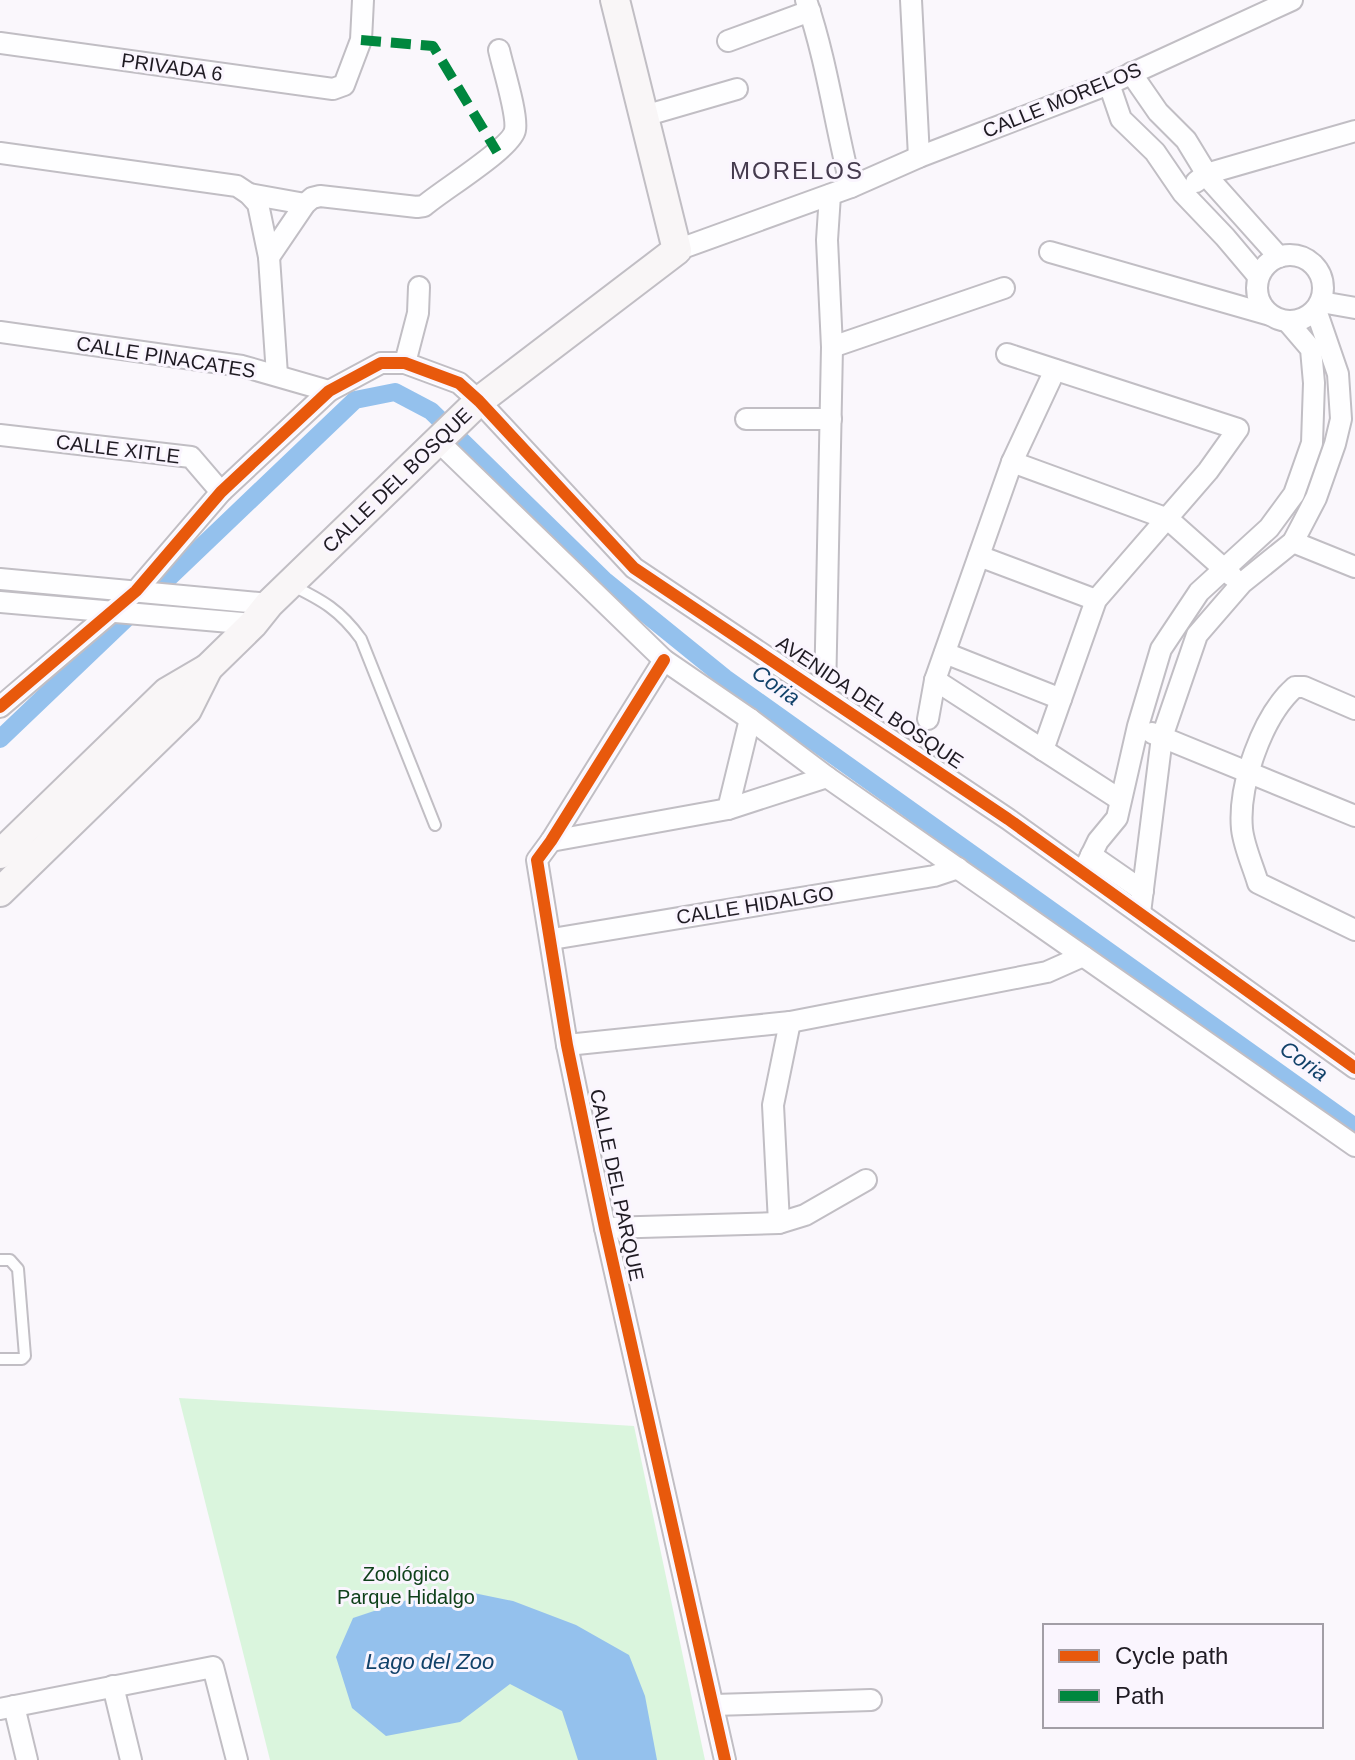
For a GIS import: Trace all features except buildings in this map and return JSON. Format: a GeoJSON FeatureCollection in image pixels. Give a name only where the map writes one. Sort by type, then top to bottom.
{"type":"FeatureCollection","features":[{"type":"Feature","properties":{"kind":"street","name":"PRIVADA 6"},"geometry":{"type":"LineString","coordinates":[[0,43],[333,89],[344,85],[361,40],[363,0]]}},
{"type":"Feature","properties":{"kind":"street"},"geometry":{"type":"LineString","coordinates":[[615,0],[677,250]]}},
{"type":"Feature","properties":{"kind":"street"},"geometry":{"type":"LineString","coordinates":[[911,0],[919,157]]}},
{"type":"Feature","properties":{"kind":"street","name":"CALLE MORELOS"},"geometry":{"type":"LineString","coordinates":[[677,250],[851,187],[919,157],[1109,84],[1292,0]]}},
{"type":"Feature","properties":{"kind":"street"},"geometry":{"type":"LineString","coordinates":[[728,41],[808,5],[826,64],[835,122],[851,187]]}},
{"type":"Feature","properties":{"kind":"street"},"geometry":{"type":"LineString","coordinates":[[269,257],[312,198],[320,196],[424,206],[513,138],[516,123],[499,50]]}},
{"type":"Feature","properties":{"kind":"street"},"geometry":{"type":"LineString","coordinates":[[1131,73],[1158,112],[1186,140],[1206,174],[1279,257]]}},
{"type":"Feature","properties":{"kind":"street"},"geometry":{"type":"LineString","coordinates":[[1109,84],[1121,119],[1155,152],[1183,193],[1258,276]]}},
{"type":"Feature","properties":{"kind":"street"},"geometry":{"type":"LineString","coordinates":[[644,116],[737,89]]}},
{"type":"Feature","properties":{"kind":"street"},"geometry":{"type":"LineString","coordinates":[[1183,193],[1206,174],[1355,131]]}},
{"type":"Feature","properties":{"kind":"street"},"geometry":{"type":"LineString","coordinates":[[0,153],[237,186],[249,194],[258,204],[269,257],[277,375]]}},
{"type":"Feature","properties":{"kind":"street"},"geometry":{"type":"LineString","coordinates":[[249,194],[305,204]]}},
{"type":"Feature","properties":{"kind":"street"},"geometry":{"type":"LineString","coordinates":[[825,696],[832,347],[827,240],[830,195]]}},
{"type":"Feature","properties":{"kind":"street","name":"CALLE DEL BOSQUE"},"geometry":{"type":"LineString","coordinates":[[0,854],[167,692],[208,668],[456,423],[677,250]]}},
{"type":"Feature","properties":{"kind":"street"},"geometry":{"type":"LineString","coordinates":[[1050,252],[1279,318],[1305,319],[1319,306],[1355,308]]}},
{"type":"Feature","properties":{"kind":"street"},"geometry":{"type":"LineString","coordinates":[[1140,913],[1143,891],[1162,737],[1197,635],[1242,583],[1293,542],[1316,498],[1348,422],[1319,306],[1324,280],[1313,262],[1293,253],[1272,259],[1258,276],[1257,298],[1311,349],[1312,443],[1294,494],[1269,528],[1199,592],[1161,649],[1138,726],[1117,818],[1098,841],[1087,864],[1143,891]]}},
{"type":"Feature","properties":{"kind":"street"},"geometry":{"type":"LineString","coordinates":[[405,363],[418,313],[419,287]]}},
{"type":"Feature","properties":{"kind":"street"},"geometry":{"type":"LineString","coordinates":[[832,347],[1004,288]]}},
{"type":"Feature","properties":{"kind":"street","name":"CALLE PINACATES"},"geometry":{"type":"LineString","coordinates":[[0,332],[242,366],[329,391]]}},
{"type":"Feature","properties":{"kind":"street"},"geometry":{"type":"LineString","coordinates":[[1007,354],[1238,429],[1208,471],[1096,600],[1043,750]]}},
{"type":"Feature","properties":{"kind":"street","name":"AVENIDA DEL BOSQUE"},"geometry":{"type":"LineString","coordinates":[[329,391],[381,363],[405,363],[459,383],[456,423],[634,568],[825,696],[1087,864],[1140,913],[1355,1068]]}},
{"type":"Feature","properties":{"kind":"street"},"geometry":{"type":"LineString","coordinates":[[928,719],[935,680],[1012,462],[1055,370]]}},
{"type":"Feature","properties":{"kind":"street"},"geometry":{"type":"LineString","coordinates":[[0,707],[122,612],[144,591],[221,492],[329,391]]}},
{"type":"Feature","properties":{"kind":"street"},"geometry":{"type":"LineString","coordinates":[[746,419],[831,419]]}},
{"type":"Feature","properties":{"kind":"street"},"geometry":{"type":"LineString","coordinates":[[1314,421],[1348,422]]}},
{"type":"Feature","properties":{"kind":"street"},"geometry":{"type":"LineString","coordinates":[[456,423],[664,660],[1355,1146]]}},
{"type":"Feature","properties":{"kind":"street","name":"CALLE XITLE"},"geometry":{"type":"LineString","coordinates":[[0,435],[191,457],[221,492]]}},
{"type":"Feature","properties":{"kind":"street"},"geometry":{"type":"LineString","coordinates":[[1012,462],[1168,519],[1223,570],[1242,583]]}},
{"type":"Feature","properties":{"kind":"street"},"geometry":{"type":"LineString","coordinates":[[1293,542],[1355,567]]}},
{"type":"Feature","properties":{"kind":"street"},"geometry":{"type":"LineString","coordinates":[[979,556],[1096,600]]}},
{"type":"Feature","properties":{"kind":"street"},"geometry":{"type":"LineString","coordinates":[[0,579],[218,600],[261,614]]}},
{"type":"Feature","properties":{"kind":"street"},"geometry":{"type":"LineString","coordinates":[[0,602],[201,620],[261,614]]}},
{"type":"Feature","properties":{"kind":"street"},"geometry":{"type":"LineString","coordinates":[[945,653],[1061,699]]}},
{"type":"Feature","properties":{"kind":"street","name":"CALLE DEL PARQUE"},"geometry":{"type":"LineString","coordinates":[[664,660],[537,860],[567,1045],[605,1228],[723,1754]]}},
{"type":"Feature","properties":{"kind":"street","name":"CALLE DEL BOSQUE"},"geometry":{"type":"LineString","coordinates":[[0,892],[187,710],[208,668]]}},
{"type":"Feature","properties":{"kind":"street"},"geometry":{"type":"LineString","coordinates":[[935,680],[1119,799]]}},
{"type":"Feature","properties":{"kind":"street"},"geometry":{"type":"LineString","coordinates":[[1355,709],[1304,687],[1295,687],[1287,694],[1271,719],[1247,771],[1242,829],[1258,883],[1355,930]]}},
{"type":"Feature","properties":{"kind":"street"},"geometry":{"type":"LineString","coordinates":[[728,809],[750,719]]}},
{"type":"Feature","properties":{"kind":"street"},"geometry":{"type":"LineString","coordinates":[[1138,726],[1355,816]]}},
{"type":"Feature","properties":{"kind":"street"},"geometry":{"type":"LineString","coordinates":[[551,841],[728,809],[827,777]]}},
{"type":"Feature","properties":{"kind":"street","name":"CALLE HIDALGO"},"geometry":{"type":"LineString","coordinates":[[552,939],[934,876],[958,868]]}},
{"type":"Feature","properties":{"kind":"street"},"geometry":{"type":"LineString","coordinates":[[567,1045],[790,1022],[1047,972],[1083,956]]}},
{"type":"Feature","properties":{"kind":"street"},"geometry":{"type":"LineString","coordinates":[[779,1223],[773,1105],[790,1022]]}},
{"type":"Feature","properties":{"kind":"street"},"geometry":{"type":"LineString","coordinates":[[605,1228],[779,1223],[805,1215],[866,1180]]}},
{"type":"Feature","properties":{"kind":"street"},"geometry":{"type":"LineString","coordinates":[[27,1760],[7,1707],[213,1667],[237,1760]]}},
{"type":"Feature","properties":{"kind":"street"},"geometry":{"type":"LineString","coordinates":[[113,1686],[131,1760]]}},
{"type":"Feature","properties":{"kind":"street"},"geometry":{"type":"LineString","coordinates":[[714,1705],[871,1700]]}},
{"type":"Feature","properties":{"kind":"lane"},"geometry":{"type":"LineString","coordinates":[[290,584],[326,602],[346,618],[361,639],[435,825]]}},
{"type":"Feature","properties":{"kind":"lane"},"geometry":{"type":"LineString","coordinates":[[0,1260],[10,1260],[18,1269],[25,1356],[22,1359],[0,1359]]}},
{"type":"Feature","properties":{"kind":"green space","name":"Zoológico Parque Hidalgo"},"geometry":{"type":"Polygon","coordinates":[[[179,1398],[634,1426],[705,1760],[270,1760],[179,1398]]]}},
{"type":"Feature","properties":{"kind":"water","name":"Lago del Zoo"},"geometry":{"type":"Polygon","coordinates":[[[459,1590],[513,1601],[576,1625],[629,1655],[645,1696],[657,1760],[578,1760],[562,1711],[510,1684],[460,1722],[386,1736],[352,1708],[336,1657],[353,1618],[413,1598],[459,1590]]]}},
{"type":"Feature","properties":{"kind":"waterway","name":"Coria"},"geometry":{"type":"LineString","coordinates":[[0,739],[355,400],[395,392],[431,411],[604,580],[725,678],[1355,1127]]}},
{"type":"Feature","properties":{"kind":"marked path"},"geometry":{"type":"LineString","coordinates":[[361,40],[433,46],[497,152]]}},
{"type":"Feature","properties":{"kind":"cycle path"},"geometry":{"type":"LineString","coordinates":[[0,707],[136,591],[221,492],[329,391],[381,363],[405,363],[459,383],[634,568],[1008,819],[1355,1068]]}},
{"type":"Feature","properties":{"kind":"cycle path"},"geometry":{"type":"LineString","coordinates":[[664,660],[537,860],[567,1045],[605,1228],[725,1760]]}},
{"type":"Feature","properties":{"kind":"district","name":"MORELOS"},"geometry":{"type":"Point","coordinates":[797,170]}}]}
